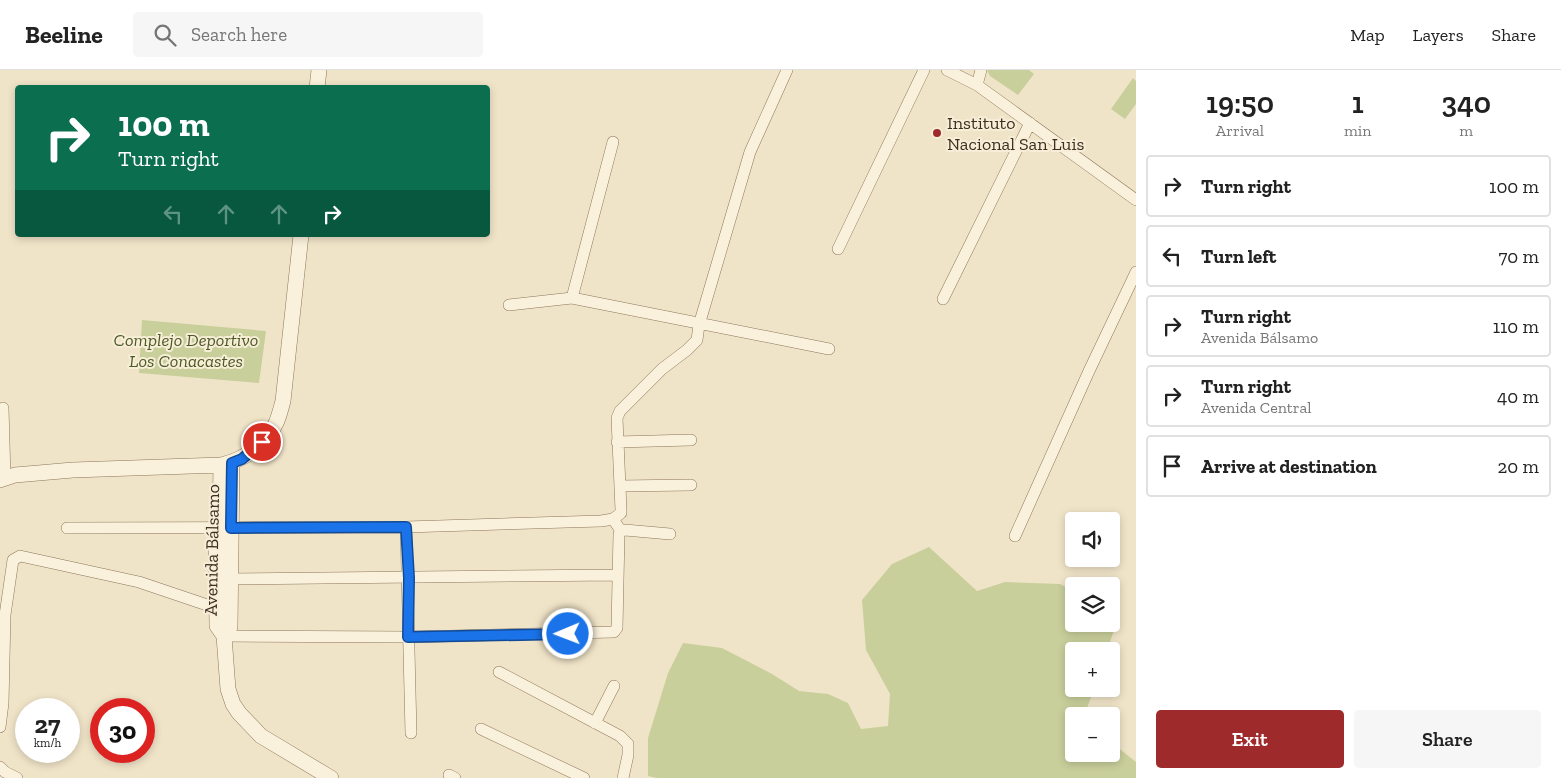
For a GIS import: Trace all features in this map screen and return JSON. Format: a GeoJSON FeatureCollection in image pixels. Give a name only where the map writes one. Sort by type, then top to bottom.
{"type":"FeatureCollection","features":[{"type":"Feature","properties":{"kind":"street"},"geometry":{"type":"LineString","coordinates":[[317,85],[319,70]]}},
{"type":"Feature","properties":{"kind":"street"},"geometry":{"type":"LineString","coordinates":[[67,528],[406,527],[614,519],[621,513],[617,418],[620,411],[662,369],[682,355],[697,340],[750,152],[787,70]]}},
{"type":"Feature","properties":{"kind":"street"},"geometry":{"type":"LineString","coordinates":[[838,249],[924,70]]}},
{"type":"Feature","properties":{"kind":"street"},"geometry":{"type":"LineString","coordinates":[[947,70],[978,85],[1136,200]]}},
{"type":"Feature","properties":{"kind":"street"},"geometry":{"type":"LineString","coordinates":[[978,85],[981,70]]}},
{"type":"Feature","properties":{"kind":"street"},"geometry":{"type":"LineString","coordinates":[[943,299],[1030,123]]}},
{"type":"Feature","properties":{"kind":"street"},"geometry":{"type":"LineString","coordinates":[[572,298],[613,142]]}},
{"type":"Feature","properties":{"kind":"street"},"geometry":{"type":"LineString","coordinates":[[3,408],[3,479],[32,473],[65,470],[227,464],[242,459],[262,442],[276,424],[283,401],[301,237]]}},
{"type":"Feature","properties":{"kind":"street"},"geometry":{"type":"LineString","coordinates":[[1015,536],[1103,340],[1136,272]]}},
{"type":"Feature","properties":{"kind":"street"},"geometry":{"type":"LineString","coordinates":[[509,305],[572,298],[700,325],[829,349]]}},
{"type":"Feature","properties":{"kind":"street"},"geometry":{"type":"LineString","coordinates":[[618,442],[691,440]]}},
{"type":"Feature","properties":{"kind":"street","name":"Avenida Bálsamo"},"geometry":{"type":"LineString","coordinates":[[224,636],[230,626],[223,579],[227,464]]}},
{"type":"Feature","properties":{"kind":"street"},"geometry":{"type":"LineString","coordinates":[[620,486],[691,484]]}},
{"type":"Feature","properties":{"kind":"street"},"geometry":{"type":"LineString","coordinates":[[614,519],[621,531]]}},
{"type":"Feature","properties":{"kind":"street"},"geometry":{"type":"LineString","coordinates":[[406,527],[409,578],[408,637],[411,733]]}},
{"type":"Feature","properties":{"kind":"street"},"geometry":{"type":"LineString","coordinates":[[621,531],[670,534]]}},
{"type":"Feature","properties":{"kind":"street"},"geometry":{"type":"LineString","coordinates":[[224,636],[408,637],[614,632],[617,628],[617,575],[619,534],[621,531]]}},
{"type":"Feature","properties":{"kind":"street"},"geometry":{"type":"LineString","coordinates":[[0,727],[2,703],[2,615],[13,560],[20,556],[138,582],[216,608]]}},
{"type":"Feature","properties":{"kind":"street"},"geometry":{"type":"LineString","coordinates":[[223,579],[617,575]]}},
{"type":"Feature","properties":{"kind":"street","name":"Avenida Bálsamo"},"geometry":{"type":"LineString","coordinates":[[223,579],[216,608],[217,626],[224,636],[228,689],[233,704],[261,736],[331,778]]}},
{"type":"Feature","properties":{"kind":"street"},"geometry":{"type":"LineString","coordinates":[[499,672],[620,736],[628,744],[628,755],[622,778]]}},
{"type":"Feature","properties":{"kind":"street"},"geometry":{"type":"LineString","coordinates":[[595,723],[614,686]]}},
{"type":"Feature","properties":{"kind":"street"},"geometry":{"type":"LineString","coordinates":[[481,729],[584,778]]}},
{"type":"Feature","properties":{"kind":"street"},"geometry":{"type":"LineString","coordinates":[[0,767],[17,778]]}},
{"type":"Feature","properties":{"kind":"green space"},"geometry":{"type":"Polygon","coordinates":[[[987,70],[1029,70],[1034,74],[1018,95],[990,76],[987,70]]]}},
{"type":"Feature","properties":{"kind":"green space"},"geometry":{"type":"Polygon","coordinates":[[[1133,78],[1136,81],[1136,104],[1125,119],[1111,109],[1133,78]]]}},
{"type":"Feature","properties":{"kind":"green space","name":"Complejo Deportivo Los Conacastes"},"geometry":{"type":"Polygon","coordinates":[[[142,320],[266,331],[259,383],[139,373],[142,320]]]}},
{"type":"Feature","properties":{"kind":"green space"},"geometry":{"type":"Polygon","coordinates":[[[929,547],[977,591],[1005,582],[1060,584],[1065,586],[1065,632],[1113,632],[1110,642],[1065,642],[1065,697],[1091,697],[1087,707],[1065,707],[1065,762],[1120,762],[1120,749],[1136,762],[1136,778],[657,778],[648,776],[648,738],[668,673],[683,643],[722,648],[772,674],[799,691],[828,694],[848,703],[861,729],[888,726],[890,694],[866,650],[862,600],[892,564],[929,547]]]}},
{"type":"Feature","properties":{"kind":"place","name":"Instituto Nacional San Luis"},"geometry":{"type":"Point","coordinates":[937,133]}},
{"type":"Feature","properties":{"kind":"route"},"geometry":{"type":"LineString","coordinates":[[262,442],[242,459],[232,463],[231,528],[406,527],[409,578],[408,637],[568,634]]}}]}
